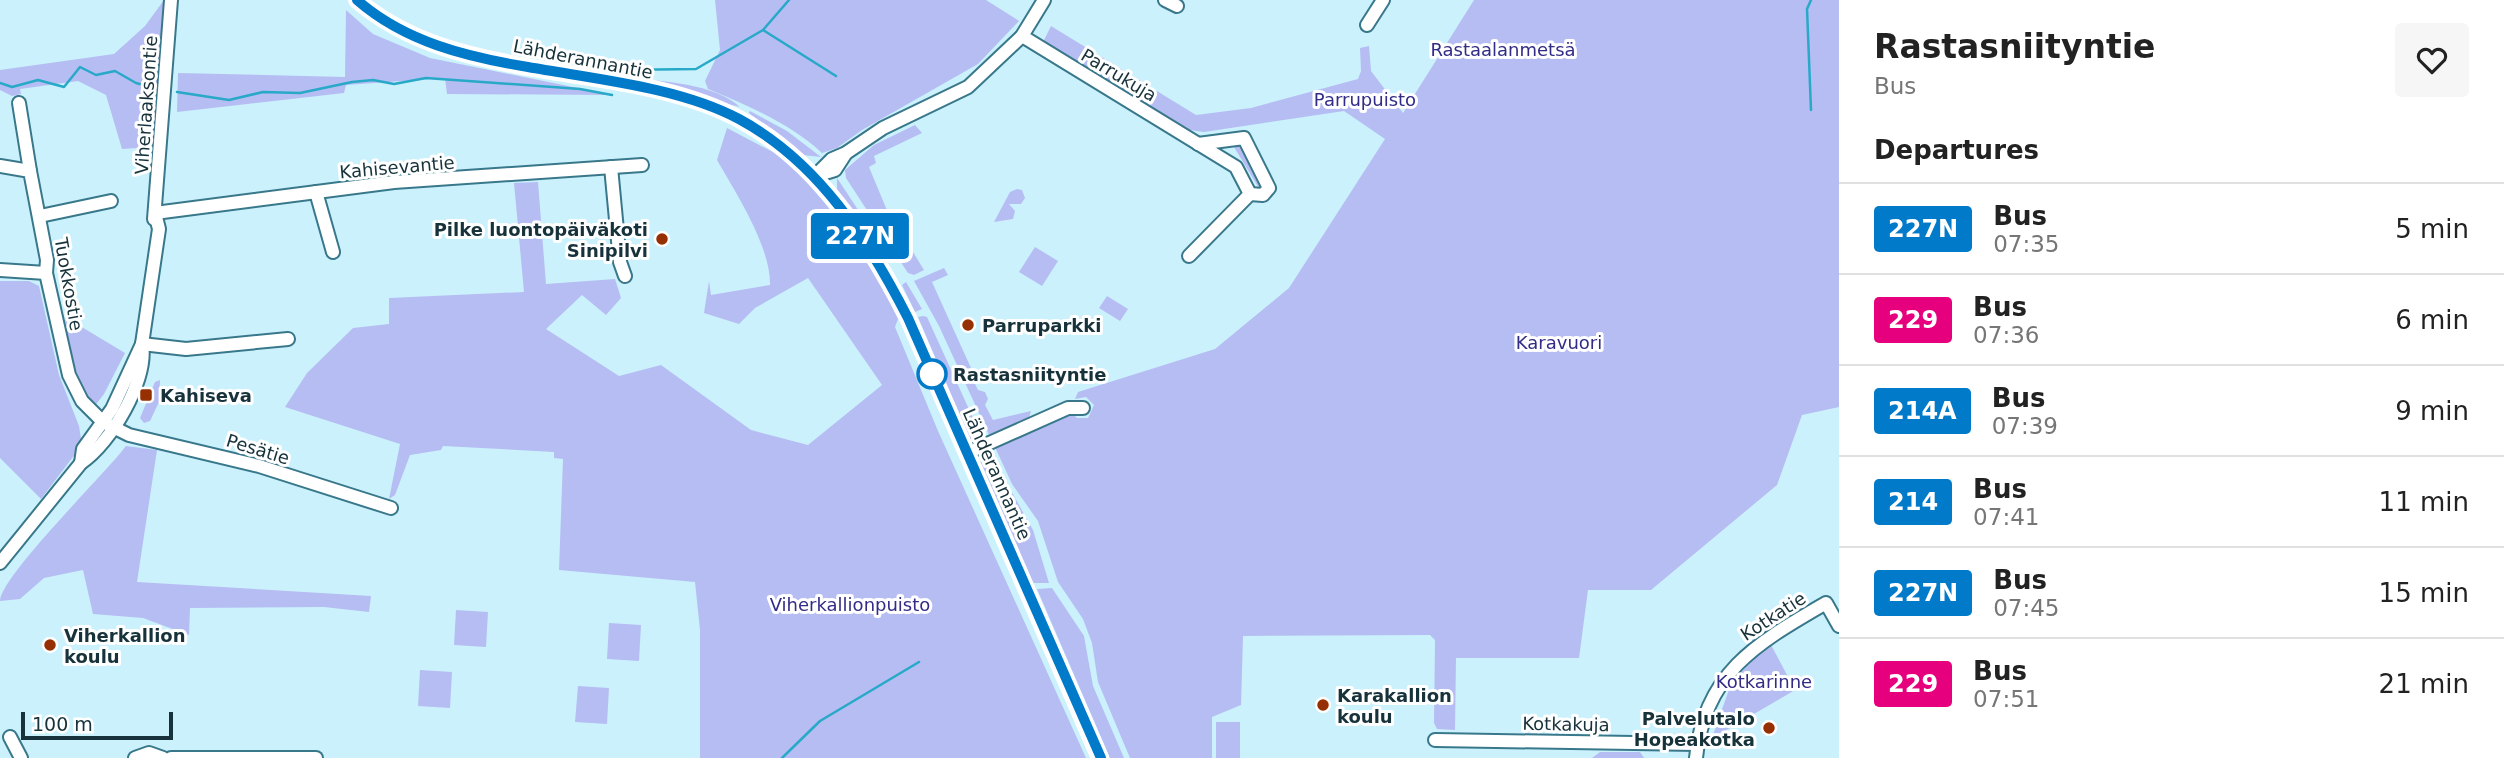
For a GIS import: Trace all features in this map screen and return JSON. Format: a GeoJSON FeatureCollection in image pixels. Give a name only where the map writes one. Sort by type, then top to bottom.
{"type":"FeatureCollection","features":[{"type":"Feature","properties":{"kind":"main road","name":"Lähderannantie"},"geometry":{"type":"LineString","coordinates":[[357,0],[405,31],[453,51],[642,88],[738,118],[772,139],[815,176],[855,229],[890,284],[1100,758]]}},
{"type":"Feature","properties":{"kind":"street","name":"Viherlaaksontie"},"geometry":{"type":"LineString","coordinates":[[0,563],[81,463],[92,456],[143,364],[142,344],[153,253],[149,243],[155,214],[171,0]]}},
{"type":"Feature","properties":{"kind":"street"},"geometry":{"type":"LineString","coordinates":[[815,176],[835,170],[846,153],[883,128],[968,87],[1022,36],[1044,0]]}},
{"type":"Feature","properties":{"kind":"street"},"geometry":{"type":"LineString","coordinates":[[1367,25],[1383,0]]}},
{"type":"Feature","properties":{"kind":"street","name":"Parrukuja"},"geometry":{"type":"LineString","coordinates":[[1022,36],[1236,167],[1250,194]]}},
{"type":"Feature","properties":{"kind":"street","name":"Tuokkostie"},"geometry":{"type":"LineString","coordinates":[[19,103],[48,263],[46,274],[69,375],[82,401],[108,426]]}},
{"type":"Feature","properties":{"kind":"street"},"geometry":{"type":"LineString","coordinates":[[1189,256],[1250,194],[1263,195],[1269,188],[1244,138],[1198,144]]}},
{"type":"Feature","properties":{"kind":"street","name":"Kahisevantie"},"geometry":{"type":"LineString","coordinates":[[155,214],[394,182],[642,165]]}},
{"type":"Feature","properties":{"kind":"street"},"geometry":{"type":"LineString","coordinates":[[0,166],[30,171]]}},
{"type":"Feature","properties":{"kind":"street"},"geometry":{"type":"LineString","coordinates":[[611,167],[620,262],[625,276]]}},
{"type":"Feature","properties":{"kind":"street"},"geometry":{"type":"LineString","coordinates":[[316,192],[333,251]]}},
{"type":"Feature","properties":{"kind":"street"},"geometry":{"type":"LineString","coordinates":[[40,216],[111,201]]}},
{"type":"Feature","properties":{"kind":"street"},"geometry":{"type":"LineString","coordinates":[[0,270],[46,274]]}},
{"type":"Feature","properties":{"kind":"street"},"geometry":{"type":"LineString","coordinates":[[142,344],[186,349],[289,339]]}},
{"type":"Feature","properties":{"kind":"street"},"geometry":{"type":"LineString","coordinates":[[967,453],[1068,408],[1083,408]]}},
{"type":"Feature","properties":{"kind":"street","name":"Pesätie"},"geometry":{"type":"LineString","coordinates":[[108,426],[259,467],[391,509]]}},
{"type":"Feature","properties":{"kind":"street","name":"Kotkatie"},"geometry":{"type":"LineString","coordinates":[[1696,758],[1697,744],[1707,713],[1721,685],[1752,649],[1826,603],[1839,626]]}},
{"type":"Feature","properties":{"kind":"street"},"geometry":{"type":"LineString","coordinates":[[10,737],[21,758]]}},
{"type":"Feature","properties":{"kind":"street","name":"Kotkakuja"},"geometry":{"type":"LineString","coordinates":[[1435,740],[1697,744]]}},
{"type":"Feature","properties":{"kind":"street"},"geometry":{"type":"LineString","coordinates":[[135,758],[149,752],[163,758]]}},
{"type":"Feature","properties":{"kind":"street"},"geometry":{"type":"LineString","coordinates":[[171,758],[316,758]]}},
{"type":"Feature","properties":{"kind":"green space"},"geometry":{"type":"Polygon","coordinates":[[[164,0],[153,147],[122,149],[106,95],[78,81],[20,89],[21,94],[12,96],[0,90],[0,70],[114,54],[145,26],[164,0]]]}},
{"type":"Feature","properties":{"kind":"green space"},"geometry":{"type":"Polygon","coordinates":[[[715,0],[986,0],[1019,21],[978,64],[862,130],[837,148],[822,153],[783,124],[708,89],[705,81],[720,50],[715,0]]]}},
{"type":"Feature","properties":{"kind":"green space","name":"Karavuori"},"geometry":{"type":"Polygon","coordinates":[[[1474,0],[1839,0],[1839,407],[1802,415],[1777,485],[1651,590],[1588,590],[1579,658],[1456,658],[1455,730],[1437,729],[1434,723],[1435,640],[1430,635],[1243,636],[1241,705],[1212,717],[1212,758],[1130,758],[1098,682],[1092,643],[1083,619],[1058,582],[1038,521],[1012,484],[994,445],[1072,413],[1077,418],[1088,418],[1094,405],[1086,397],[1075,399],[1078,392],[1215,349],[1289,288],[1385,139],[1344,111],[1204,132],[1190,130],[1043,42],[1051,26],[1196,115],[1251,108],[1358,79],[1361,71],[1360,48],[1369,46],[1371,71],[1403,113],[1474,0]]]}},
{"type":"Feature","properties":{"kind":"green space"},"geometry":{"type":"Polygon","coordinates":[[[346,10],[373,34],[430,58],[612,95],[447,94],[445,78],[346,85],[344,93],[177,112],[178,73],[345,77],[346,10]]]}},
{"type":"Feature","properties":{"kind":"green space"},"geometry":{"type":"Polygon","coordinates":[[[629,79],[672,82],[702,88],[729,99],[740,107],[629,79]]]}},
{"type":"Feature","properties":{"kind":"green space"},"geometry":{"type":"Polygon","coordinates":[[[750,111],[787,131],[821,157],[803,155],[749,113],[750,111]]]}},
{"type":"Feature","properties":{"kind":"green space"},"geometry":{"type":"Polygon","coordinates":[[[915,125],[922,133],[874,156],[876,163],[869,167],[886,208],[924,270],[914,275],[908,273],[846,178],[845,170],[874,145],[915,125]]]}},
{"type":"Feature","properties":{"kind":"green space","name":"Viherkallionpuisto"},"geometry":{"type":"Polygon","coordinates":[[[727,128],[788,160],[829,208],[876,273],[898,319],[895,327],[938,431],[1086,758],[700,758],[700,630],[695,582],[559,570],[563,459],[554,458],[554,452],[443,446],[441,450],[410,455],[395,495],[389,499],[400,444],[285,407],[307,373],[353,328],[389,324],[389,298],[524,292],[514,183],[538,182],[546,284],[615,279],[621,298],[606,315],[582,295],[546,329],[619,376],[661,365],[751,430],[808,445],[882,385],[808,278],[755,308],[739,324],[704,313],[709,281],[711,295],[770,285],[769,270],[759,237],[717,160],[727,128]]]}},
{"type":"Feature","properties":{"kind":"green space"},"geometry":{"type":"Polygon","coordinates":[[[1239,144],[1262,187],[1260,190],[1234,147],[1239,144]]]}},
{"type":"Feature","properties":{"kind":"green space"},"geometry":{"type":"Polygon","coordinates":[[[837,178],[888,255],[888,260],[837,192],[837,178]]]}},
{"type":"Feature","properties":{"kind":"green space"},"geometry":{"type":"Polygon","coordinates":[[[1022,190],[1025,198],[1021,204],[1009,204],[1015,211],[1013,219],[994,222],[1010,192],[1022,190]]]}},
{"type":"Feature","properties":{"kind":"green space"},"geometry":{"type":"Polygon","coordinates":[[[1035,247],[1058,261],[1042,286],[1019,272],[1035,247]]]}},
{"type":"Feature","properties":{"kind":"green space"},"geometry":{"type":"Polygon","coordinates":[[[944,268],[948,275],[932,282],[971,368],[969,371],[978,390],[985,392],[988,399],[985,405],[993,420],[1031,411],[1028,421],[990,437],[939,326],[914,281],[944,268]]]}},
{"type":"Feature","properties":{"kind":"green space"},"geometry":{"type":"Polygon","coordinates":[[[0,281],[29,281],[39,286],[59,375],[79,426],[82,445],[41,499],[0,458],[0,281]]]}},
{"type":"Feature","properties":{"kind":"green space"},"geometry":{"type":"Polygon","coordinates":[[[906,282],[922,309],[915,312],[902,285],[906,282]]]}},
{"type":"Feature","properties":{"kind":"green space"},"geometry":{"type":"Polygon","coordinates":[[[1107,296],[1128,309],[1120,321],[1099,308],[1107,296]]]}},
{"type":"Feature","properties":{"kind":"green space"},"geometry":{"type":"Polygon","coordinates":[[[65,317],[125,353],[104,394],[94,407],[81,385],[74,364],[65,317]]]}},
{"type":"Feature","properties":{"kind":"green space"},"geometry":{"type":"Polygon","coordinates":[[[918,317],[927,317],[983,440],[970,440],[918,317]]]}},
{"type":"Feature","properties":{"kind":"green space"},"geometry":{"type":"Polygon","coordinates":[[[160,380],[159,402],[150,421],[144,423],[140,418],[155,382],[160,380]]]}},
{"type":"Feature","properties":{"kind":"green space"},"geometry":{"type":"Polygon","coordinates":[[[126,446],[157,450],[137,582],[371,596],[369,612],[324,607],[190,608],[189,635],[143,618],[93,614],[83,570],[44,578],[20,599],[0,601],[5,589],[34,549],[126,446]]]}},
{"type":"Feature","properties":{"kind":"green space"},"geometry":{"type":"Polygon","coordinates":[[[992,457],[1033,530],[1049,583],[1033,583],[979,462],[992,457]]]}},
{"type":"Feature","properties":{"kind":"green space"},"geometry":{"type":"Polygon","coordinates":[[[1052,588],[1084,636],[1093,686],[1124,758],[1110,758],[1037,589],[1052,588]]]}},
{"type":"Feature","properties":{"kind":"green space"},"geometry":{"type":"Polygon","coordinates":[[[456,610],[488,612],[486,647],[454,645],[456,610]]]}},
{"type":"Feature","properties":{"kind":"green space"},"geometry":{"type":"Polygon","coordinates":[[[609,623],[641,625],[639,661],[607,659],[609,623]]]}},
{"type":"Feature","properties":{"kind":"green space","name":"Kotkarinne"},"geometry":{"type":"Polygon","coordinates":[[[1769,641],[1795,690],[1723,732],[1713,735],[1731,684],[1769,641]]]}},
{"type":"Feature","properties":{"kind":"green space"},"geometry":{"type":"Polygon","coordinates":[[[420,670],[452,672],[450,708],[418,706],[420,670]]]}},
{"type":"Feature","properties":{"kind":"green space"},"geometry":{"type":"Polygon","coordinates":[[[578,686],[609,688],[607,724],[575,722],[578,686]]]}},
{"type":"Feature","properties":{"kind":"green space"},"geometry":{"type":"Polygon","coordinates":[[[1216,722],[1240,722],[1240,758],[1216,758],[1216,722]]]}},
{"type":"Feature","properties":{"kind":"green space"},"geometry":{"type":"Polygon","coordinates":[[[1600,752],[1640,752],[1644,758],[1592,758],[1600,752]]]}},
{"type":"Feature","properties":{"kind":"waterway"},"geometry":{"type":"LineString","coordinates":[[619,70],[696,69],[763,30],[789,0]]}},
{"type":"Feature","properties":{"kind":"waterway"},"geometry":{"type":"LineString","coordinates":[[1811,0],[1807,9],[1811,110]]}},
{"type":"Feature","properties":{"kind":"waterway"},"geometry":{"type":"LineString","coordinates":[[763,30],[836,76]]}},
{"type":"Feature","properties":{"kind":"waterway"},"geometry":{"type":"LineString","coordinates":[[0,83],[12,87],[38,80],[64,87],[80,67],[96,75],[115,71],[136,83],[154,88]]}},
{"type":"Feature","properties":{"kind":"waterway"},"geometry":{"type":"LineString","coordinates":[[177,92],[229,100],[263,92],[300,93],[352,82],[373,80],[394,84],[426,78],[580,89],[612,95]]}},
{"type":"Feature","properties":{"kind":"waterway"},"geometry":{"type":"LineString","coordinates":[[782,758],[820,721],[919,662]]}},
{"type":"Feature","properties":{"kind":"bus line","name":"227N"},"geometry":{"type":"LineString","coordinates":[[357,0],[382,19],[427,42],[453,51],[492,61],[642,88],[738,118],[790,152],[815,176],[874,257],[908,318],[1101,758]]}},
{"type":"Feature","properties":{"kind":"place","name":"Pilke luontopäiväkoti Sinipilvi"},"geometry":{"type":"Point","coordinates":[662,239]}},
{"type":"Feature","properties":{"kind":"place","name":"Parruparkki"},"geometry":{"type":"Point","coordinates":[968,325]}},
{"type":"Feature","properties":{"kind":"place","name":"Rastasniityntie"},"geometry":{"type":"Point","coordinates":[932,374]}},
{"type":"Feature","properties":{"kind":"place","name":"Kahiseva"},"geometry":{"type":"Point","coordinates":[146,395]}},
{"type":"Feature","properties":{"kind":"place","name":"Viherkallion koulu"},"geometry":{"type":"Point","coordinates":[50,645]}},
{"type":"Feature","properties":{"kind":"place","name":"Karakallion koulu"},"geometry":{"type":"Point","coordinates":[1323,705]}},
{"type":"Feature","properties":{"kind":"place","name":"Palvelutalo Hopeakotka"},"geometry":{"type":"Point","coordinates":[1769,728]}},
{"type":"Feature","properties":{"kind":"park label","name":"Rastaalanmetsä"},"geometry":{"type":"Point","coordinates":[1503,49]}},
{"type":"Feature","properties":{"kind":"park label","name":"Parrupuisto"},"geometry":{"type":"Point","coordinates":[1365,99]}}]}
